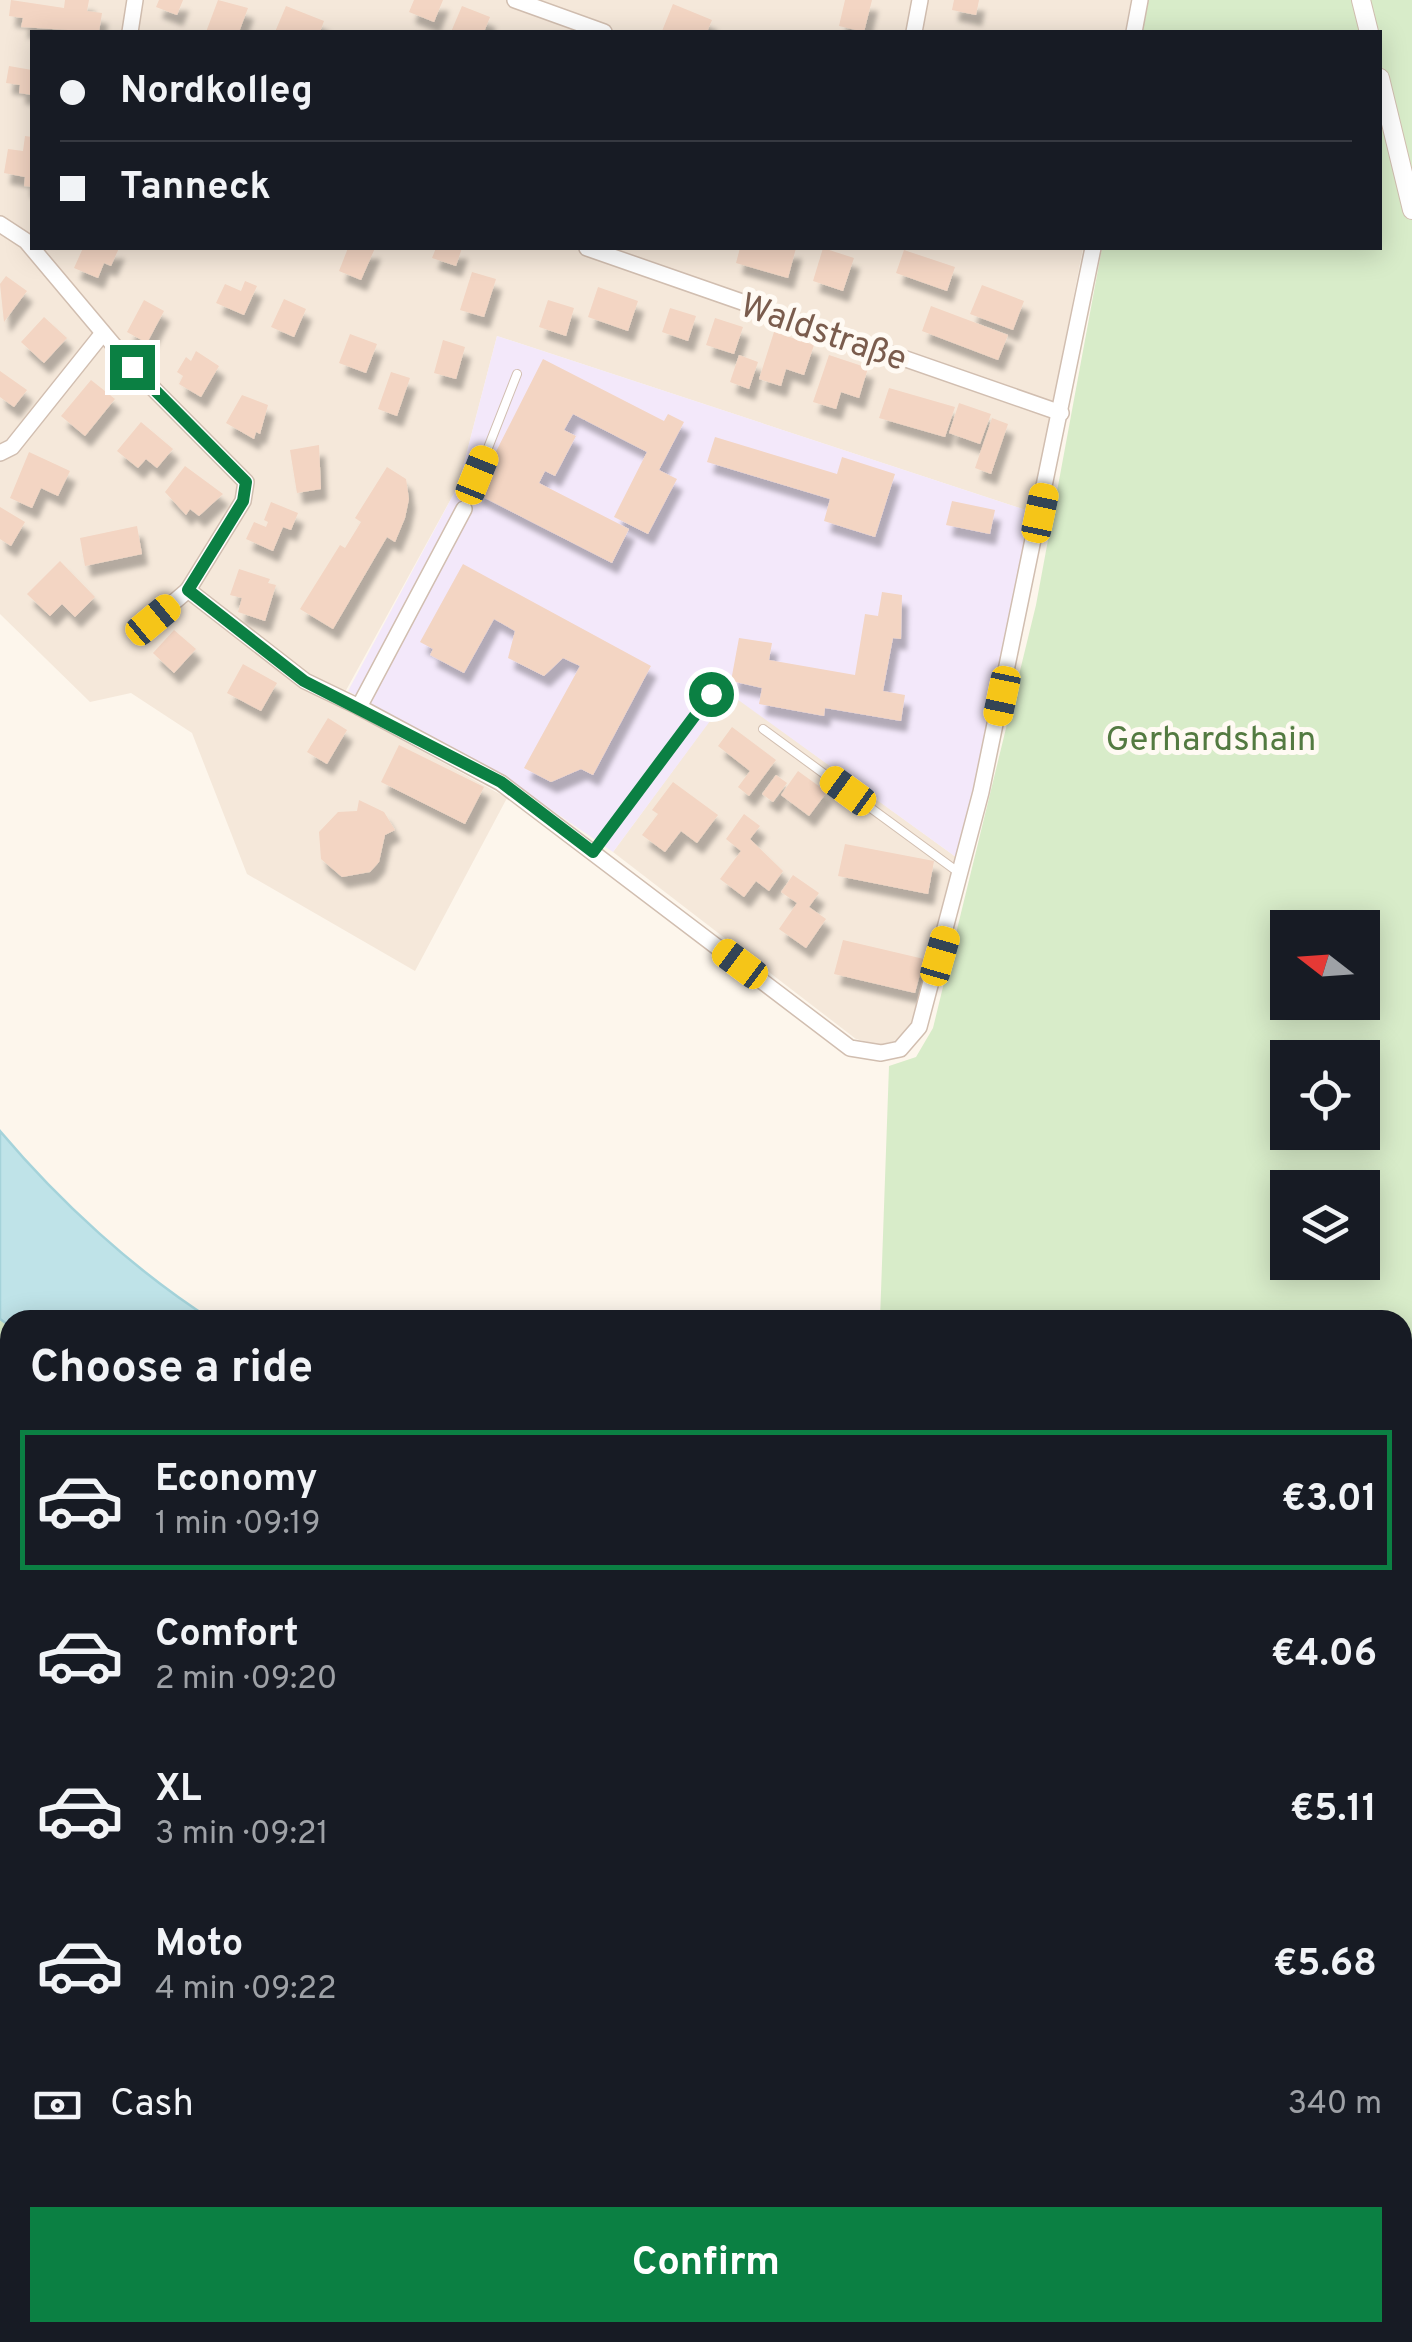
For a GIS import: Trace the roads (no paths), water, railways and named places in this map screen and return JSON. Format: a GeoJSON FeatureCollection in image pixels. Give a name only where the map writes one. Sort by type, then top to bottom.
{"type":"FeatureCollection","features":[{"type":"Feature","properties":{"kind":"street"},"geometry":{"type":"LineString","coordinates":[[130,30],[135,0]]}},
{"type":"Feature","properties":{"kind":"street"},"geometry":{"type":"LineString","coordinates":[[515,0],[598,30]]}},
{"type":"Feature","properties":{"kind":"street"},"geometry":{"type":"LineString","coordinates":[[914,30],[920,0]]}},
{"type":"Feature","properties":{"kind":"street"},"geometry":{"type":"LineString","coordinates":[[1134,30],[1140,0]]}},
{"type":"Feature","properties":{"kind":"street"},"geometry":{"type":"LineString","coordinates":[[1361,0],[1368,30]]}},
{"type":"Feature","properties":{"kind":"street"},"geometry":{"type":"LineString","coordinates":[[1382,86],[1412,210]]}},
{"type":"Feature","properties":{"kind":"street"},"geometry":{"type":"LineString","coordinates":[[0,224],[30,246]]}},
{"type":"Feature","properties":{"kind":"street"},"geometry":{"type":"LineString","coordinates":[[34,250],[102,332],[246,482],[243,501],[188,590],[153,620]]}},
{"type":"Feature","properties":{"kind":"street","name":"Waldstraße"},"geometry":{"type":"LineString","coordinates":[[593,250],[1061,413]]}},
{"type":"Feature","properties":{"kind":"street"},"geometry":{"type":"LineString","coordinates":[[188,590],[304,681],[501,782],[850,1048],[880,1053],[900,1049],[920,1026],[962,875],[1061,413],[1092,250]]}},
{"type":"Feature","properties":{"kind":"street"},"geometry":{"type":"LineString","coordinates":[[0,454],[12,447],[102,332]]}},
{"type":"Feature","properties":{"kind":"street"},"geometry":{"type":"LineString","coordinates":[[359,707],[464,508]]}},
{"type":"Feature","properties":{"kind":"lane"},"geometry":{"type":"LineString","coordinates":[[464,508],[517,374]]}},
{"type":"Feature","properties":{"kind":"lane"},"geometry":{"type":"LineString","coordinates":[[593,852],[711,694]]}},
{"type":"Feature","properties":{"kind":"lane"},"geometry":{"type":"LineString","coordinates":[[764,729],[962,875]]}},
{"type":"Feature","properties":{"kind":"water"},"geometry":{"type":"Polygon","coordinates":[[[0,1131],[99,1233],[198,1310],[0,1310],[0,1131]]]}},
{"type":"Feature","properties":{"kind":"park label","name":"Gerhardshain"},"geometry":{"type":"Point","coordinates":[1211,738]}}]}
